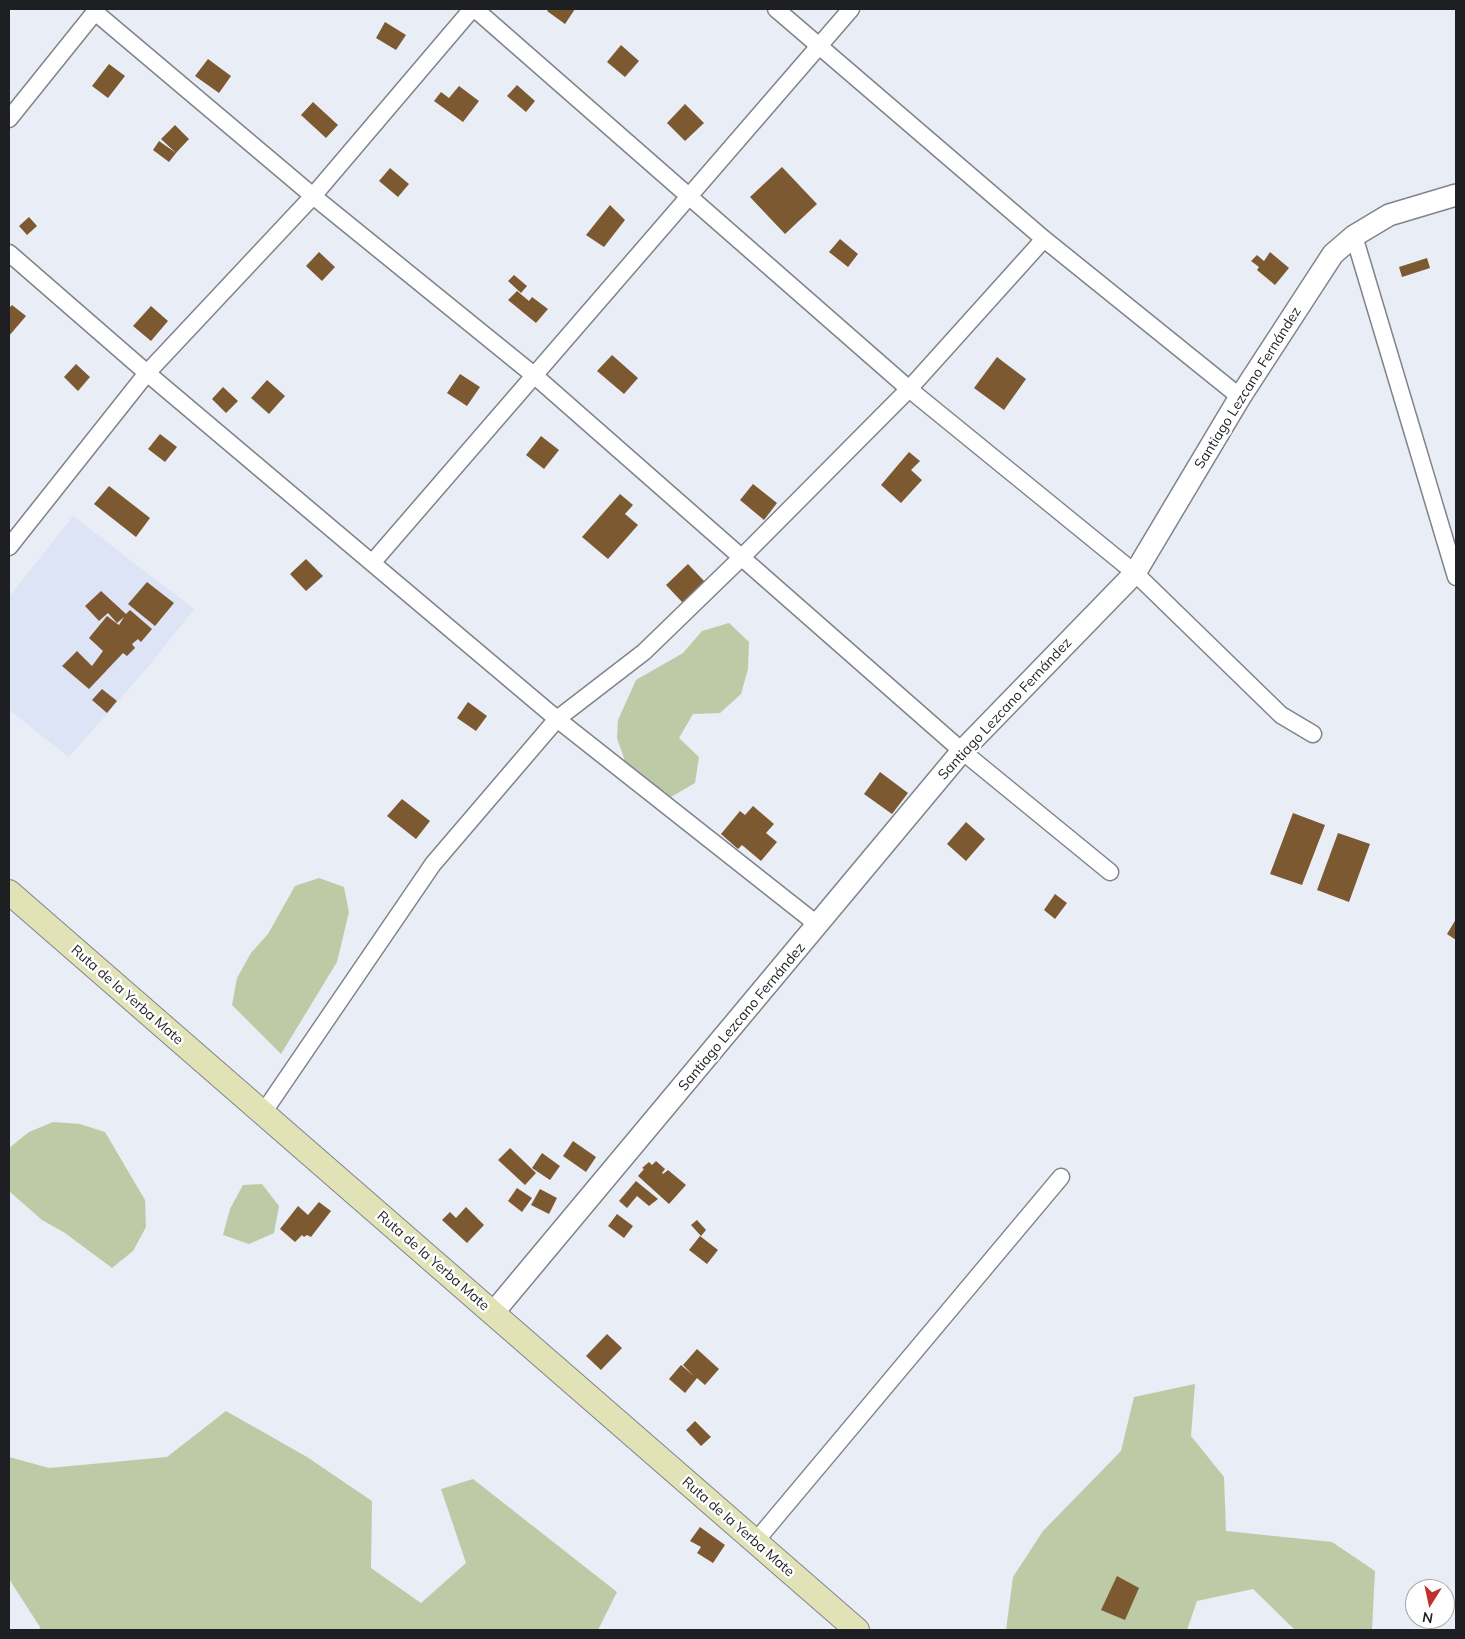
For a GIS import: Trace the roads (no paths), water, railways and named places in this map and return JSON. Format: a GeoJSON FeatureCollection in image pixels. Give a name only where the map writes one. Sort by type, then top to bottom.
{"type":"FeatureCollection","features":[{"type":"Feature","properties":{"kind":"main road","name":"Ruta de la Yerba Mate"},"geometry":{"type":"LineString","coordinates":[[9,892],[857,1630]]}},
{"type":"Feature","properties":{"kind":"street"},"geometry":{"type":"LineString","coordinates":[[9,547],[147,373],[313,196],[473,9],[908,389],[1135,573],[1281,715],[1313,734]]}},
{"type":"Feature","properties":{"kind":"street"},"geometry":{"type":"LineString","coordinates":[[776,9],[1044,239],[1240,397]]}},
{"type":"Feature","properties":{"kind":"street"},"geometry":{"type":"LineString","coordinates":[[372,563],[851,9]]}},
{"type":"Feature","properties":{"kind":"street"},"geometry":{"type":"LineString","coordinates":[[9,119],[94,10],[313,196],[535,376],[962,751],[1110,872]]}},
{"type":"Feature","properties":{"kind":"street","name":"Santiago Lezcano Fernández"},"geometry":{"type":"LineString","coordinates":[[493,1313],[962,751],[1135,573],[1240,397],[1333,254],[1354,236],[1389,215],[1456,195]]}},
{"type":"Feature","properties":{"kind":"street"},"geometry":{"type":"LineString","coordinates":[[1354,236],[1456,576]]}},
{"type":"Feature","properties":{"kind":"street"},"geometry":{"type":"LineString","coordinates":[[263,1113],[433,864],[557,719],[644,652],[742,557],[908,389],[1044,239]]}},
{"type":"Feature","properties":{"kind":"street"},"geometry":{"type":"LineString","coordinates":[[9,253],[147,373],[557,719],[818,925]]}},
{"type":"Feature","properties":{"kind":"street"},"geometry":{"type":"LineString","coordinates":[[755,1542],[1061,1177]]}}]}
